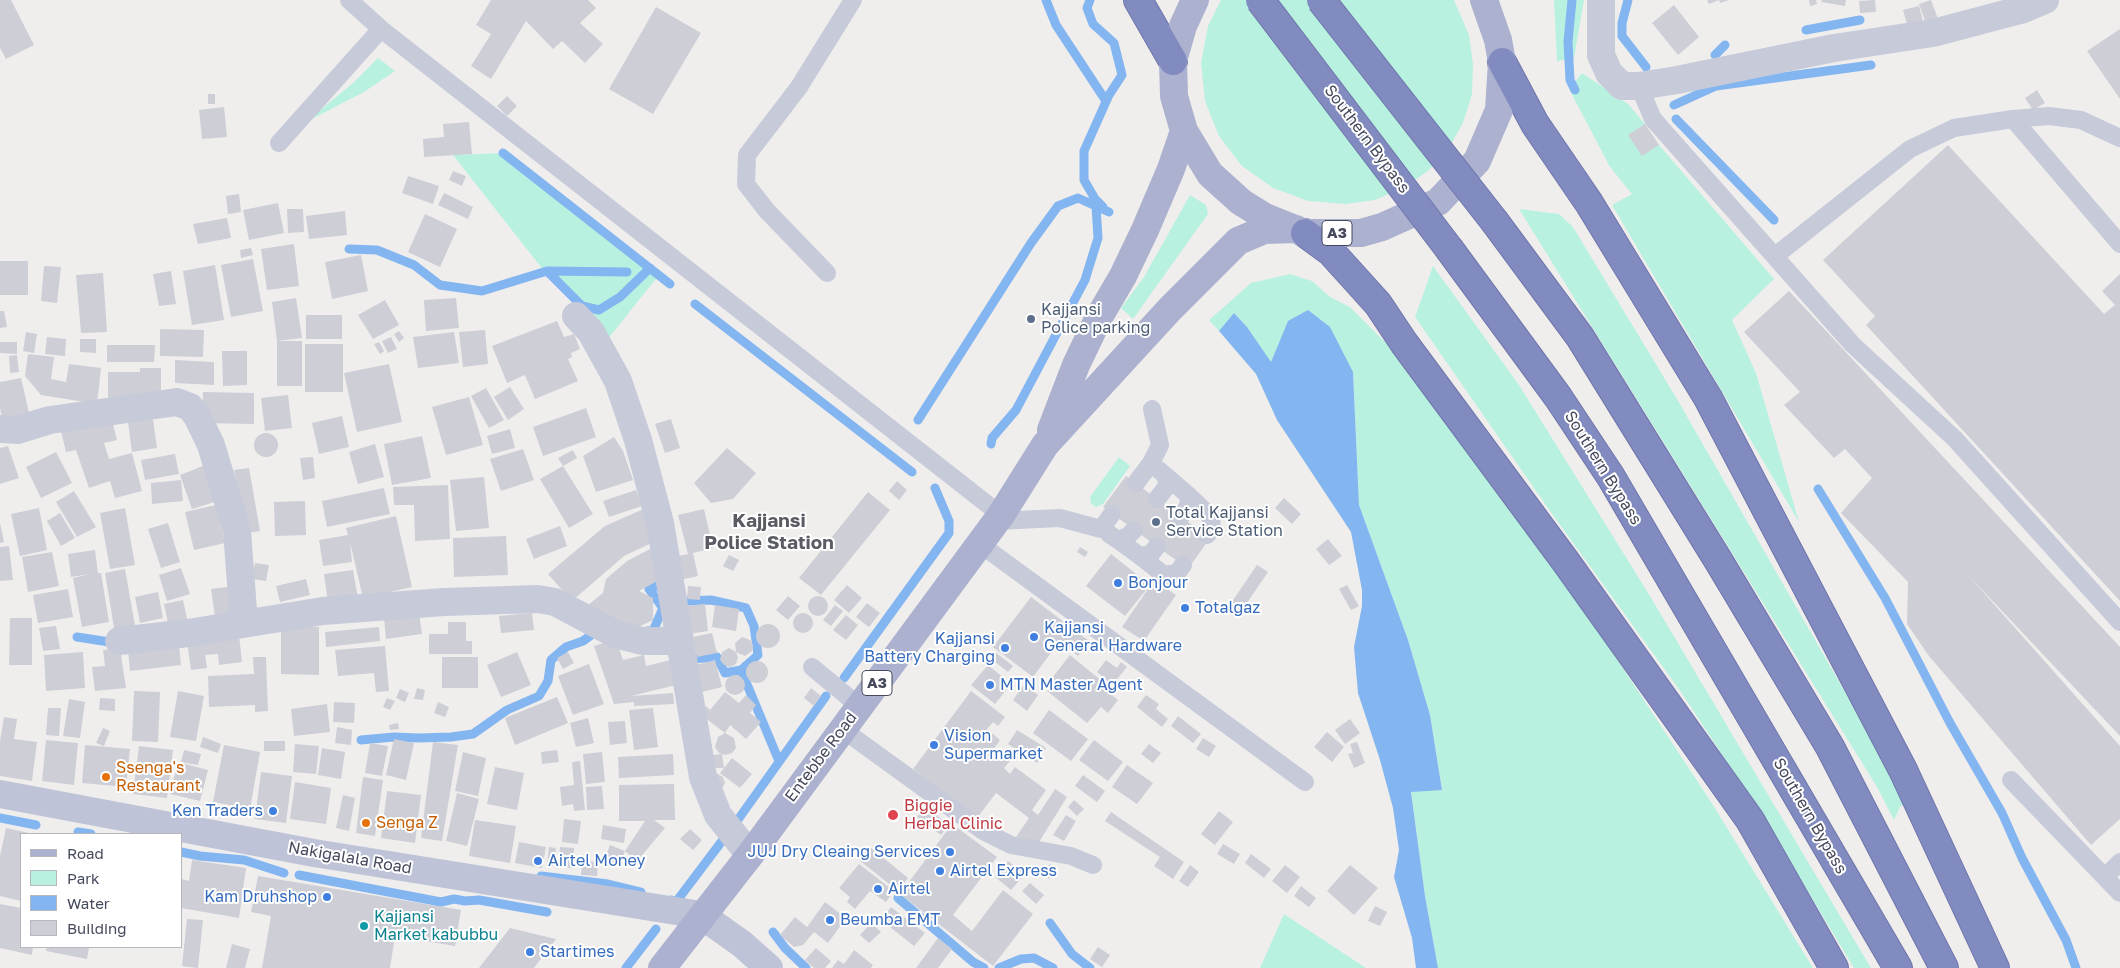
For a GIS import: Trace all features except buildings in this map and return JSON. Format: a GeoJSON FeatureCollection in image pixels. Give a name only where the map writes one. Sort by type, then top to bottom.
{"type":"FeatureCollection","features":[{"type":"Feature","properties":{"kind":"highway"},"geometry":{"type":"LineString","coordinates":[[1138,0],[1173,60]]}},
{"type":"Feature","properties":{"kind":"highway","name":"Southern Bypass"},"geometry":{"type":"LineString","coordinates":[[1260,0],[1450,250],[1558,397],[1611,477],[1898,968]]}},
{"type":"Feature","properties":{"kind":"highway"},"geometry":{"type":"LineString","coordinates":[[1321,0],[1495,222],[1580,337],[1718,560],[1830,747],[1944,968]]}},
{"type":"Feature","properties":{"kind":"highway"},"geometry":{"type":"LineString","coordinates":[[1502,62],[1535,124],[1590,202],[1708,398],[1903,770],[1995,968]]}},
{"type":"Feature","properties":{"kind":"highway"},"geometry":{"type":"LineString","coordinates":[[1301,231],[1331,252],[1378,304],[1404,343],[1578,578],[1750,820],[1834,968]]}},
{"type":"Feature","properties":{"kind":"main road","name":"A3"},"geometry":{"type":"LineString","coordinates":[[1195,0],[1183,26],[1173,60],[1174,96],[1184,131],[1210,174],[1241,202],[1265,217],[1301,231]]}},
{"type":"Feature","properties":{"kind":"main road","name":"A3"},"geometry":{"type":"LineString","coordinates":[[1045,445],[1170,309],[1238,241],[1264,230],[1361,233],[1382,227],[1438,202],[1477,161],[1499,110],[1502,62],[1493,8]]}},
{"type":"Feature","properties":{"kind":"main road","name":"A3"},"geometry":{"type":"LineString","coordinates":[[1045,445],[1076,365],[1145,230],[1184,131]]}},
{"type":"Feature","properties":{"kind":"main road","name":"Entebbe Road"},"geometry":{"type":"LineString","coordinates":[[662,968],[701,915],[750,855],[980,544],[999,518],[1045,445]]}},
{"type":"Feature","properties":{"kind":"street"},"geometry":{"type":"LineString","coordinates":[[1601,0],[1601,55],[1609,73],[1622,86],[1639,86],[1678,80],[1834,48],[1933,33],[2024,9],[2045,0]]}},
{"type":"Feature","properties":{"kind":"street"},"geometry":{"type":"LineString","coordinates":[[576,316],[591,332],[618,381],[638,440],[660,523],[703,777],[718,815],[750,855]]}},
{"type":"Feature","properties":{"kind":"street"},"geometry":{"type":"LineString","coordinates":[[0,430],[17,430],[50,420],[177,402],[190,407],[197,416],[210,444],[237,531],[244,623]]}},
{"type":"Feature","properties":{"kind":"street"},"geometry":{"type":"LineString","coordinates":[[119,641],[188,633],[323,611],[488,600],[538,599],[555,602],[615,634],[642,641],[680,641]]}},
{"type":"Feature","properties":{"kind":"street","name":"Nakigalala Road"},"geometry":{"type":"LineString","coordinates":[[0,794],[314,853],[701,915]]}},
{"type":"Feature","properties":{"kind":"street"},"geometry":{"type":"LineString","coordinates":[[701,915],[742,944],[769,968]]}},
{"type":"Feature","properties":{"kind":"lane"},"geometry":{"type":"LineString","coordinates":[[350,0],[381,29],[999,518],[1060,518],[1101,529],[1164,575],[1177,573],[1182,565]]}},
{"type":"Feature","properties":{"kind":"lane"},"geometry":{"type":"LineString","coordinates":[[827,273],[767,211],[746,184],[747,155],[799,87],[853,0]]}},
{"type":"Feature","properties":{"kind":"lane"},"geometry":{"type":"LineString","coordinates":[[279,143],[381,29]]}},
{"type":"Feature","properties":{"kind":"lane"},"geometry":{"type":"LineString","coordinates":[[1639,86],[1653,119],[1853,345],[1955,439],[2120,622]]}},
{"type":"Feature","properties":{"kind":"lane"},"geometry":{"type":"LineString","coordinates":[[1775,256],[1910,149],[1954,128],[2013,119],[2049,116],[2081,120],[2120,138]]}},
{"type":"Feature","properties":{"kind":"lane"},"geometry":{"type":"LineString","coordinates":[[2013,119],[2120,244]]}},
{"type":"Feature","properties":{"kind":"lane"},"geometry":{"type":"LineString","coordinates":[[1136,483],[1151,463],[1160,445],[1152,408]]}},
{"type":"Feature","properties":{"kind":"lane"},"geometry":{"type":"LineString","coordinates":[[1151,463],[1211,517],[1212,529],[1207,535]]}},
{"type":"Feature","properties":{"kind":"lane"},"geometry":{"type":"LineString","coordinates":[[1157,499],[1167,486],[1166,476]]}},
{"type":"Feature","properties":{"kind":"lane"},"geometry":{"type":"LineString","coordinates":[[1181,516],[1188,505],[1188,496]]}},
{"type":"Feature","properties":{"kind":"lane"},"geometry":{"type":"LineString","coordinates":[[1101,529],[1112,514]]}},
{"type":"Feature","properties":{"kind":"lane"},"geometry":{"type":"LineString","coordinates":[[1118,540],[1128,536],[1134,530]]}},
{"type":"Feature","properties":{"kind":"lane"},"geometry":{"type":"LineString","coordinates":[[980,544],[1304,782]]}},
{"type":"Feature","properties":{"kind":"lane"},"geometry":{"type":"LineString","coordinates":[[1140,556],[1151,554],[1157,546]]}},
{"type":"Feature","properties":{"kind":"lane"},"geometry":{"type":"LineString","coordinates":[[812,667],[860,706]]}},
{"type":"Feature","properties":{"kind":"lane"},"geometry":{"type":"LineString","coordinates":[[842,729],[982,830],[1010,845],[1071,856],[1093,865]]}},
{"type":"Feature","properties":{"kind":"lane"},"geometry":{"type":"LineString","coordinates":[[2011,780],[2120,893]]}},
{"type":"Feature","properties":{"kind":"lane"},"geometry":{"type":"LineString","coordinates":[[2105,877],[2120,862]]}},
{"type":"Feature","properties":{"kind":"green space"},"geometry":{"type":"Polygon","coordinates":[[[1221,0],[1454,0],[1469,35],[1473,64],[1472,94],[1463,123],[1448,149],[1428,171],[1403,188],[1375,200],[1346,204],[1308,201],[1273,188],[1242,166],[1219,136],[1205,101],[1201,63],[1208,26],[1221,0]]]}},
{"type":"Feature","properties":{"kind":"green space"},"geometry":{"type":"Polygon","coordinates":[[[1554,0],[1584,0],[1574,58],[1557,61],[1554,0]]]}},
{"type":"Feature","properties":{"kind":"green space"},"geometry":{"type":"Polygon","coordinates":[[[378,58],[395,71],[364,92],[306,122],[353,83],[378,58]]]}},
{"type":"Feature","properties":{"kind":"green space"},"geometry":{"type":"Polygon","coordinates":[[[1582,73],[1628,104],[1659,145],[1774,279],[1732,320],[1756,373],[1799,522],[1612,205],[1632,194],[1610,167],[1569,89],[1582,73]]]}},
{"type":"Feature","properties":{"kind":"green space"},"geometry":{"type":"Polygon","coordinates":[[[503,153],[659,275],[607,340],[540,266],[453,155],[503,153]]]}},
{"type":"Feature","properties":{"kind":"green space"},"geometry":{"type":"Polygon","coordinates":[[[1190,195],[1206,205],[1208,214],[1133,319],[1121,308],[1144,277],[1190,195]]]}},
{"type":"Feature","properties":{"kind":"green space"},"geometry":{"type":"Polygon","coordinates":[[[1519,209],[1559,214],[1573,227],[1677,399],[1908,802],[1900,807],[1894,820],[1877,787],[1519,209]]]}},
{"type":"Feature","properties":{"kind":"green space"},"geometry":{"type":"Polygon","coordinates":[[[1433,266],[1519,385],[1650,596],[1871,968],[1854,968],[1762,815],[1681,692],[1550,511],[1415,317],[1433,266]]]}},
{"type":"Feature","properties":{"kind":"green space"},"geometry":{"type":"Polygon","coordinates":[[[1290,274],[1312,281],[1330,297],[1350,307],[1391,348],[1555,565],[1713,805],[1813,968],[1438,968],[1425,896],[1411,791],[1442,789],[1430,715],[1408,640],[1359,505],[1353,372],[1288,321],[1271,363],[1247,327],[1235,314],[1219,331],[1209,320],[1251,283],[1290,274]]]}},
{"type":"Feature","properties":{"kind":"green space"},"geometry":{"type":"Polygon","coordinates":[[[1119,457],[1130,466],[1103,504],[1096,507],[1091,504],[1090,497],[1119,457]]]}},
{"type":"Feature","properties":{"kind":"green space"},"geometry":{"type":"Polygon","coordinates":[[[1284,914],[1366,968],[1260,968],[1284,914]]]}},
{"type":"Feature","properties":{"kind":"water"},"geometry":{"type":"Polygon","coordinates":[[[1308,310],[1330,327],[1353,372],[1359,505],[1408,640],[1430,715],[1442,790],[1411,792],[1425,896],[1438,968],[1416,968],[1412,938],[1394,877],[1399,850],[1393,808],[1380,760],[1358,693],[1354,647],[1362,606],[1362,590],[1351,532],[1277,420],[1256,374],[1219,331],[1234,313],[1247,327],[1271,362],[1288,321],[1308,310]]]}},
{"type":"Feature","properties":{"kind":"waterway"},"geometry":{"type":"LineString","coordinates":[[1046,0],[1056,25],[1106,101]]}},
{"type":"Feature","properties":{"kind":"waterway"},"geometry":{"type":"LineString","coordinates":[[1090,0],[1087,8],[1093,24],[1114,43],[1122,75],[1109,95],[1084,151],[1084,180],[1095,199],[1103,207]]}},
{"type":"Feature","properties":{"kind":"waterway"},"geometry":{"type":"LineString","coordinates":[[1572,0],[1568,42],[1570,80],[1575,90]]}},
{"type":"Feature","properties":{"kind":"waterway"},"geometry":{"type":"LineString","coordinates":[[1628,0],[1622,23],[1622,36],[1646,67]]}},
{"type":"Feature","properties":{"kind":"waterway"},"geometry":{"type":"LineString","coordinates":[[1806,30],[1860,20]]}},
{"type":"Feature","properties":{"kind":"waterway"},"geometry":{"type":"LineString","coordinates":[[1715,55],[1725,45]]}},
{"type":"Feature","properties":{"kind":"waterway"},"geometry":{"type":"LineString","coordinates":[[1674,105],[1716,86],[1871,65]]}},
{"type":"Feature","properties":{"kind":"waterway"},"geometry":{"type":"LineString","coordinates":[[1676,119],[1774,220]]}},
{"type":"Feature","properties":{"kind":"waterway"},"geometry":{"type":"LineString","coordinates":[[503,153],[670,284]]}},
{"type":"Feature","properties":{"kind":"waterway"},"geometry":{"type":"LineString","coordinates":[[918,420],[1031,243],[1058,206],[1078,198],[1109,212]]}},
{"type":"Feature","properties":{"kind":"waterway"},"geometry":{"type":"LineString","coordinates":[[991,444],[992,438],[1016,410],[1085,280],[1098,238],[1096,206]]}},
{"type":"Feature","properties":{"kind":"waterway"},"geometry":{"type":"LineString","coordinates":[[349,249],[377,250],[414,265],[440,285],[482,291],[547,271],[627,272]]}},
{"type":"Feature","properties":{"kind":"waterway"},"geometry":{"type":"LineString","coordinates":[[547,271],[582,306],[599,310],[620,297],[650,268]]}},
{"type":"Feature","properties":{"kind":"waterway"},"geometry":{"type":"LineString","coordinates":[[695,304],[912,472]]}},
{"type":"Feature","properties":{"kind":"waterway"},"geometry":{"type":"LineString","coordinates":[[844,678],[949,533],[949,521],[935,488]]}},
{"type":"Feature","properties":{"kind":"waterway"},"geometry":{"type":"LineString","coordinates":[[1818,489],[1885,598],[1950,723],[2002,813],[2022,858],[2066,940],[2076,968]]}},
{"type":"Feature","properties":{"kind":"waterway"},"geometry":{"type":"LineString","coordinates":[[647,631],[653,631],[663,608],[649,589],[655,585],[662,589]]}},
{"type":"Feature","properties":{"kind":"waterway"},"geometry":{"type":"LineString","coordinates":[[686,601],[711,600],[746,608],[754,626],[758,655],[741,670],[725,673],[717,657],[692,659]]}},
{"type":"Feature","properties":{"kind":"waterway"},"geometry":{"type":"LineString","coordinates":[[361,740],[394,737],[451,737],[473,734],[507,710],[539,696],[548,681],[551,660],[566,647],[583,641],[598,630]]}},
{"type":"Feature","properties":{"kind":"waterway"},"geometry":{"type":"LineString","coordinates":[[77,637],[116,643]]}},
{"type":"Feature","properties":{"kind":"waterway"},"geometry":{"type":"LineString","coordinates":[[741,670],[779,761]]}},
{"type":"Feature","properties":{"kind":"waterway"},"geometry":{"type":"LineString","coordinates":[[737,821],[826,696]]}},
{"type":"Feature","properties":{"kind":"waterway"},"geometry":{"type":"LineString","coordinates":[[0,818],[36,825]]}},
{"type":"Feature","properties":{"kind":"waterway"},"geometry":{"type":"LineString","coordinates":[[78,832],[84,833]]}},
{"type":"Feature","properties":{"kind":"waterway"},"geometry":{"type":"LineString","coordinates":[[671,900],[676,902],[722,841]]}},
{"type":"Feature","properties":{"kind":"waterway"},"geometry":{"type":"LineString","coordinates":[[182,852],[200,856],[244,860],[284,873]]}},
{"type":"Feature","properties":{"kind":"waterway"},"geometry":{"type":"LineString","coordinates":[[299,875],[441,902],[454,899],[465,901],[479,900],[547,912]]}},
{"type":"Feature","properties":{"kind":"waterway"},"geometry":{"type":"LineString","coordinates":[[541,876],[608,884],[641,892]]}},
{"type":"Feature","properties":{"kind":"waterway"},"geometry":{"type":"LineString","coordinates":[[898,898],[973,962],[984,968]]}},
{"type":"Feature","properties":{"kind":"waterway"},"geometry":{"type":"LineString","coordinates":[[1050,923],[1072,954],[1090,968]]}},
{"type":"Feature","properties":{"kind":"waterway"},"geometry":{"type":"LineString","coordinates":[[626,968],[656,929]]}},
{"type":"Feature","properties":{"kind":"waterway"},"geometry":{"type":"LineString","coordinates":[[773,932],[785,948],[806,968]]}},
{"type":"Feature","properties":{"kind":"waterway"},"geometry":{"type":"LineString","coordinates":[[999,968],[1021,959],[1034,958],[1053,968]]}},
{"type":"Feature","properties":{"kind":"place","name":"Kajjansi Police parking"},"geometry":{"type":"Point","coordinates":[1031,319]}},
{"type":"Feature","properties":{"kind":"place","name":"Total Kajjansi Service Station"},"geometry":{"type":"Point","coordinates":[1156,522]}},
{"type":"Feature","properties":{"kind":"place","name":"Bonjour"},"geometry":{"type":"Point","coordinates":[1118,583]}},
{"type":"Feature","properties":{"kind":"place","name":"Totalgaz"},"geometry":{"type":"Point","coordinates":[1185,608]}},
{"type":"Feature","properties":{"kind":"place","name":"Kajjansi General Hardware"},"geometry":{"type":"Point","coordinates":[1034,637]}},
{"type":"Feature","properties":{"kind":"place","name":"Kajjansi Battery Charging"},"geometry":{"type":"Point","coordinates":[1005,648]}},
{"type":"Feature","properties":{"kind":"place","name":"MTN Master Agent"},"geometry":{"type":"Point","coordinates":[990,685]}},
{"type":"Feature","properties":{"kind":"place","name":"Vision Supermarket"},"geometry":{"type":"Point","coordinates":[934,745]}},
{"type":"Feature","properties":{"kind":"place","name":"Ssenga's Restaurant"},"geometry":{"type":"Point","coordinates":[106,777]}},
{"type":"Feature","properties":{"kind":"place","name":"Ken Traders"},"geometry":{"type":"Point","coordinates":[273,811]}},
{"type":"Feature","properties":{"kind":"place","name":"Biggie Herbal Clinic"},"geometry":{"type":"Point","coordinates":[893,815]}},
{"type":"Feature","properties":{"kind":"place","name":"Senga Z"},"geometry":{"type":"Point","coordinates":[366,823]}},
{"type":"Feature","properties":{"kind":"place","name":"JUJ Dry Cleaing Services"},"geometry":{"type":"Point","coordinates":[950,852]}},
{"type":"Feature","properties":{"kind":"place","name":"Airtel Money"},"geometry":{"type":"Point","coordinates":[538,861]}},
{"type":"Feature","properties":{"kind":"place","name":"Airtel Express"},"geometry":{"type":"Point","coordinates":[940,871]}},
{"type":"Feature","properties":{"kind":"place","name":"Airtel"},"geometry":{"type":"Point","coordinates":[878,889]}},
{"type":"Feature","properties":{"kind":"place","name":"Kam Druhshop"},"geometry":{"type":"Point","coordinates":[327,897]}},
{"type":"Feature","properties":{"kind":"place","name":"Beumba EMT"},"geometry":{"type":"Point","coordinates":[830,920]}},
{"type":"Feature","properties":{"kind":"place","name":"Kajjansi Market kabubbu"},"geometry":{"type":"Point","coordinates":[364,926]}},
{"type":"Feature","properties":{"kind":"place","name":"Startimes"},"geometry":{"type":"Point","coordinates":[530,952]}},
{"type":"Feature","properties":{"kind":"district","name":"Kajjansi Police Station"},"geometry":{"type":"Point","coordinates":[769,532]}}]}
